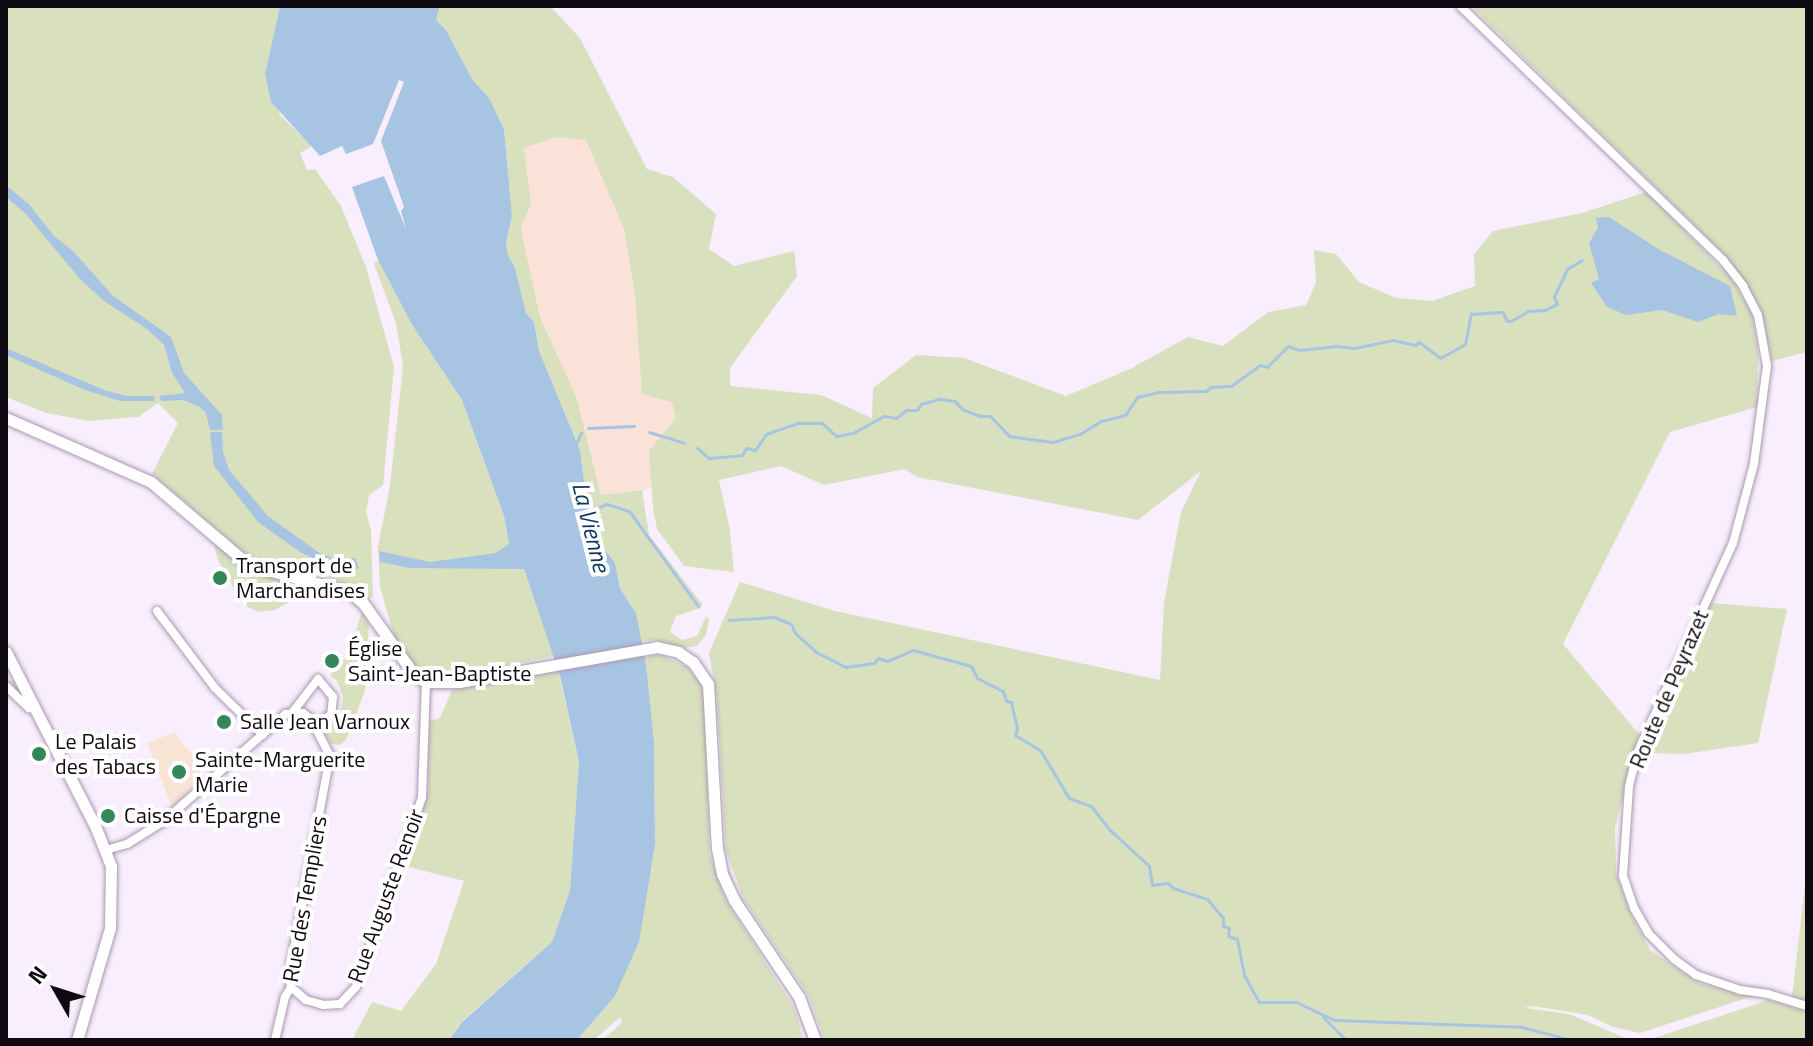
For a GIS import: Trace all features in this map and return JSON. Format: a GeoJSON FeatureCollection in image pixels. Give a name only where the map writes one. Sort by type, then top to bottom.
{"type":"FeatureCollection","features":[{"type":"Feature","properties":{"kind":"main road"},"geometry":{"type":"LineString","coordinates":[[6,418],[151,482],[249,565],[350,592],[363,603],[413,673],[426,682],[459,682],[647,649],[678,652],[705,675],[722,874],[734,900],[799,997],[815,1040]]}},
{"type":"Feature","properties":{"kind":"main road"},"geometry":{"type":"LineString","coordinates":[[6,652],[106,850],[113,883],[110,928],[77,1040]]}},
{"type":"Feature","properties":{"kind":"street","name":"Route de Peyrazet"},"geometry":{"type":"LineString","coordinates":[[1460,6],[1723,260],[1743,286],[1758,315],[1767,366],[1754,464],[1733,543],[1637,754],[1629,787],[1623,876],[1634,908],[1649,934],[1674,959],[1696,975],[1740,990],[1768,994],[1807,1006]]}},
{"type":"Feature","properties":{"kind":"street"},"geometry":{"type":"LineString","coordinates":[[157,611],[215,688],[263,735]]}},
{"type":"Feature","properties":{"kind":"street"},"geometry":{"type":"LineString","coordinates":[[106,850],[127,844],[164,821],[292,713],[318,679],[333,697],[331,715],[315,725],[303,713],[292,713]]}},
{"type":"Feature","properties":{"kind":"street","name":"Rue Auguste Renoir"},"geometry":{"type":"LineString","coordinates":[[291,987],[306,1000],[323,1005],[340,1004],[356,987],[422,797],[426,682]]}},
{"type":"Feature","properties":{"kind":"street"},"geometry":{"type":"LineString","coordinates":[[6,686],[29,708],[35,707]]}},
{"type":"Feature","properties":{"kind":"street","name":"Rue des Templiers"},"geometry":{"type":"LineString","coordinates":[[275,1040],[285,997],[291,987],[289,976],[330,756],[315,725]]}},
{"type":"Feature","properties":{"kind":"shaded area"},"geometry":{"type":"Polygon","coordinates":[[[556,137],[586,140],[605,177],[624,229],[635,295],[673,402],[676,417],[649,451],[652,488],[601,495],[576,396],[540,317],[521,229],[531,203],[524,148],[556,137]]]}},
{"type":"Feature","properties":{"kind":"shaded area","name":"Sainte-Marguerite Marie"},"geometry":{"type":"Polygon","coordinates":[[[176,732],[177,738],[200,762],[197,766],[204,778],[172,807],[147,743],[176,732]]]}},
{"type":"Feature","properties":{"kind":"green space"},"geometry":{"type":"Polygon","coordinates":[[[6,6],[280,6],[265,74],[280,115],[312,146],[300,153],[307,170],[315,169],[341,206],[366,267],[394,367],[383,485],[369,495],[366,512],[371,530],[373,597],[369,598],[354,587],[329,578],[264,563],[246,554],[152,474],[178,423],[158,403],[138,417],[90,421],[46,413],[6,397],[6,198],[28,203],[6,185],[6,6]]]}},
{"type":"Feature","properties":{"kind":"green space"},"geometry":{"type":"Polygon","coordinates":[[[440,6],[550,6],[580,38],[647,169],[673,177],[716,214],[709,249],[734,266],[794,251],[797,276],[730,368],[730,386],[821,395],[872,418],[873,388],[916,355],[964,358],[1066,396],[1130,369],[1188,337],[1223,346],[1268,312],[1306,305],[1316,283],[1314,250],[1336,254],[1359,282],[1396,298],[1432,301],[1475,286],[1474,254],[1493,231],[1582,213],[1646,192],[1732,279],[1752,314],[1758,352],[1757,407],[1670,432],[1563,644],[1639,734],[1615,828],[1616,873],[1631,914],[1650,950],[1699,983],[1753,996],[1640,1033],[1613,1027],[1588,1015],[1533,1006],[1524,1008],[1569,1014],[1630,1040],[825,1040],[808,995],[743,898],[726,851],[717,698],[709,653],[740,582],[835,611],[1160,680],[1164,602],[1181,512],[1201,471],[1138,520],[917,477],[905,469],[824,485],[781,466],[719,480],[730,530],[734,572],[684,566],[657,529],[653,508],[649,451],[676,417],[672,402],[642,394],[635,295],[624,229],[586,140],[556,137],[524,148],[531,203],[521,229],[540,317],[576,396],[601,495],[642,490],[649,535],[702,604],[701,608],[676,616],[670,632],[682,640],[697,636],[706,616],[709,619],[706,635],[697,646],[683,648],[655,640],[640,641],[634,609],[620,588],[615,563],[599,542],[587,505],[580,450],[539,351],[534,322],[526,313],[515,268],[508,255],[506,243],[512,216],[504,129],[489,98],[472,79],[446,30],[436,20],[440,6]]]}},
{"type":"Feature","properties":{"kind":"green space"},"geometry":{"type":"Polygon","coordinates":[[[1471,6],[1807,6],[1807,352],[1772,361],[1760,307],[1724,254],[1471,6]]]}},
{"type":"Feature","properties":{"kind":"green space"},"geometry":{"type":"Polygon","coordinates":[[[378,260],[411,323],[462,400],[504,516],[509,544],[524,569],[554,656],[450,677],[427,675],[412,663],[394,637],[380,586],[378,546],[390,486],[403,366],[396,323],[374,264],[378,260]]]}},
{"type":"Feature","properties":{"kind":"green space"},"geometry":{"type":"Polygon","coordinates":[[[214,544],[245,567],[305,584],[307,592],[275,610],[258,612],[246,606],[218,560],[214,544]]]}},
{"type":"Feature","properties":{"kind":"green space"},"geometry":{"type":"Polygon","coordinates":[[[1710,603],[1787,609],[1758,743],[1684,754],[1646,753],[1643,749],[1710,603]]]}},
{"type":"Feature","properties":{"kind":"green space"},"geometry":{"type":"Polygon","coordinates":[[[362,611],[369,623],[365,691],[346,740],[340,745],[331,744],[323,731],[340,715],[343,697],[337,681],[330,675],[349,654],[362,611]]]}},
{"type":"Feature","properties":{"kind":"green space"},"geometry":{"type":"Polygon","coordinates":[[[662,655],[687,667],[700,683],[706,704],[709,852],[725,899],[795,1009],[803,1040],[602,1040],[622,1023],[620,1017],[594,1040],[577,1040],[615,996],[647,888],[655,844],[654,742],[644,657],[662,655]]]}},
{"type":"Feature","properties":{"kind":"green space"},"geometry":{"type":"Polygon","coordinates":[[[558,670],[579,762],[570,890],[552,942],[462,1021],[449,1040],[352,1040],[372,1002],[401,1011],[436,964],[464,881],[405,866],[428,793],[429,721],[440,718],[452,690],[558,670]]]}},
{"type":"Feature","properties":{"kind":"green space"},"geometry":{"type":"Polygon","coordinates":[[[1807,868],[1807,1003],[1792,997],[1807,868]]]}},
{"type":"Feature","properties":{"kind":"green space"},"geometry":{"type":"Polygon","coordinates":[[[1769,1000],[1807,1012],[1807,1040],[1648,1040],[1769,1000]]]}},
{"type":"Feature","properties":{"kind":"water","name":"La Vienne"},"geometry":{"type":"Polygon","coordinates":[[[280,6],[440,6],[436,20],[446,30],[472,79],[489,98],[504,129],[512,216],[506,243],[508,255],[515,268],[526,313],[534,322],[539,351],[580,450],[587,505],[599,542],[615,563],[620,588],[636,613],[646,665],[654,742],[655,844],[639,942],[615,996],[577,1040],[449,1040],[462,1022],[552,942],[570,890],[579,762],[560,676],[524,569],[410,568],[380,562],[379,551],[430,562],[496,553],[509,544],[504,516],[462,400],[411,323],[378,260],[352,187],[384,176],[406,229],[401,211],[404,207],[381,141],[404,82],[399,80],[373,144],[346,154],[342,146],[320,156],[271,102],[265,74],[280,6]]]}},
{"type":"Feature","properties":{"kind":"water"},"geometry":{"type":"Polygon","coordinates":[[[6,185],[29,204],[53,235],[74,252],[112,295],[171,337],[184,373],[222,415],[223,430],[210,430],[206,413],[200,407],[183,400],[161,401],[159,396],[185,393],[172,373],[164,345],[147,329],[104,301],[80,279],[26,214],[6,197],[6,185]]]}},
{"type":"Feature","properties":{"kind":"water"},"geometry":{"type":"Polygon","coordinates":[[[1609,217],[1660,250],[1730,286],[1737,316],[1719,314],[1698,322],[1662,310],[1626,315],[1607,307],[1591,283],[1599,279],[1589,243],[1598,228],[1596,218],[1609,217]]]}},
{"type":"Feature","properties":{"kind":"water"},"geometry":{"type":"Polygon","coordinates":[[[6,348],[104,390],[127,396],[154,396],[155,401],[120,401],[85,390],[6,355],[6,348]]]}},
{"type":"Feature","properties":{"kind":"water"},"geometry":{"type":"Polygon","coordinates":[[[210,432],[222,432],[223,452],[229,470],[268,516],[318,552],[337,560],[355,558],[359,568],[351,573],[330,566],[300,552],[258,522],[214,466],[210,432]]]}},
{"type":"Feature","properties":{"kind":"waterway"},"geometry":{"type":"LineString","coordinates":[[697,448],[709,458],[742,455],[746,448],[755,450],[766,434],[798,423],[822,423],[836,436],[853,433],[884,416],[896,418],[906,410],[917,410],[921,404],[940,399],[955,401],[962,409],[980,416],[990,416],[1009,436],[1053,442],[1080,434],[1101,421],[1125,415],[1137,397],[1159,392],[1206,391],[1211,387],[1231,386],[1260,365],[1267,367],[1288,346],[1299,350],[1335,346],[1355,348],[1392,340],[1415,345],[1419,342],[1440,358],[1465,344],[1471,314],[1503,312],[1506,320],[1511,321],[1528,311],[1545,310],[1557,304],[1554,297],[1567,269],[1582,260]]}},
{"type":"Feature","properties":{"kind":"waterway"},"geometry":{"type":"LineString","coordinates":[[588,428],[634,426]]}},
{"type":"Feature","properties":{"kind":"waterway"},"geometry":{"type":"LineString","coordinates":[[649,432],[684,443]]}},
{"type":"Feature","properties":{"kind":"waterway"},"geometry":{"type":"LineString","coordinates":[[574,447],[581,433]]}},
{"type":"Feature","properties":{"kind":"waterway","name":"La Vienne"},"geometry":{"type":"LineString","coordinates":[[585,512],[607,504],[629,511],[698,606]]}},
{"type":"Feature","properties":{"kind":"waterway"},"geometry":{"type":"LineString","coordinates":[[729,620],[774,617],[791,624],[795,633],[816,652],[846,667],[874,663],[878,658],[887,661],[913,650],[971,666],[977,678],[1003,691],[1006,701],[1011,702],[1017,728],[1015,735],[1040,750],[1069,798],[1091,806],[1110,830],[1149,866],[1152,885],[1168,883],[1173,888],[1207,899],[1223,918],[1223,926],[1229,928],[1228,936],[1237,939],[1244,975],[1259,1002],[1296,1002],[1334,1020],[1521,1027],[1572,1040]]}},
{"type":"Feature","properties":{"kind":"waterway"},"geometry":{"type":"LineString","coordinates":[[1323,1017],[1346,1040]]}},
{"type":"Feature","properties":{"kind":"place","name":"Transport de Marchandises"},"geometry":{"type":"Point","coordinates":[220,578]}},
{"type":"Feature","properties":{"kind":"place","name":"Église Saint-Jean-Baptiste"},"geometry":{"type":"Point","coordinates":[332,661]}},
{"type":"Feature","properties":{"kind":"place","name":"Salle Jean Varnoux"},"geometry":{"type":"Point","coordinates":[224,722]}},
{"type":"Feature","properties":{"kind":"place","name":"Le Palais des Tabacs"},"geometry":{"type":"Point","coordinates":[39,754]}},
{"type":"Feature","properties":{"kind":"place","name":"Sainte-Marguerite Marie"},"geometry":{"type":"Point","coordinates":[179,772]}},
{"type":"Feature","properties":{"kind":"place","name":"Caisse d'Épargne"},"geometry":{"type":"Point","coordinates":[108,816]}}]}
